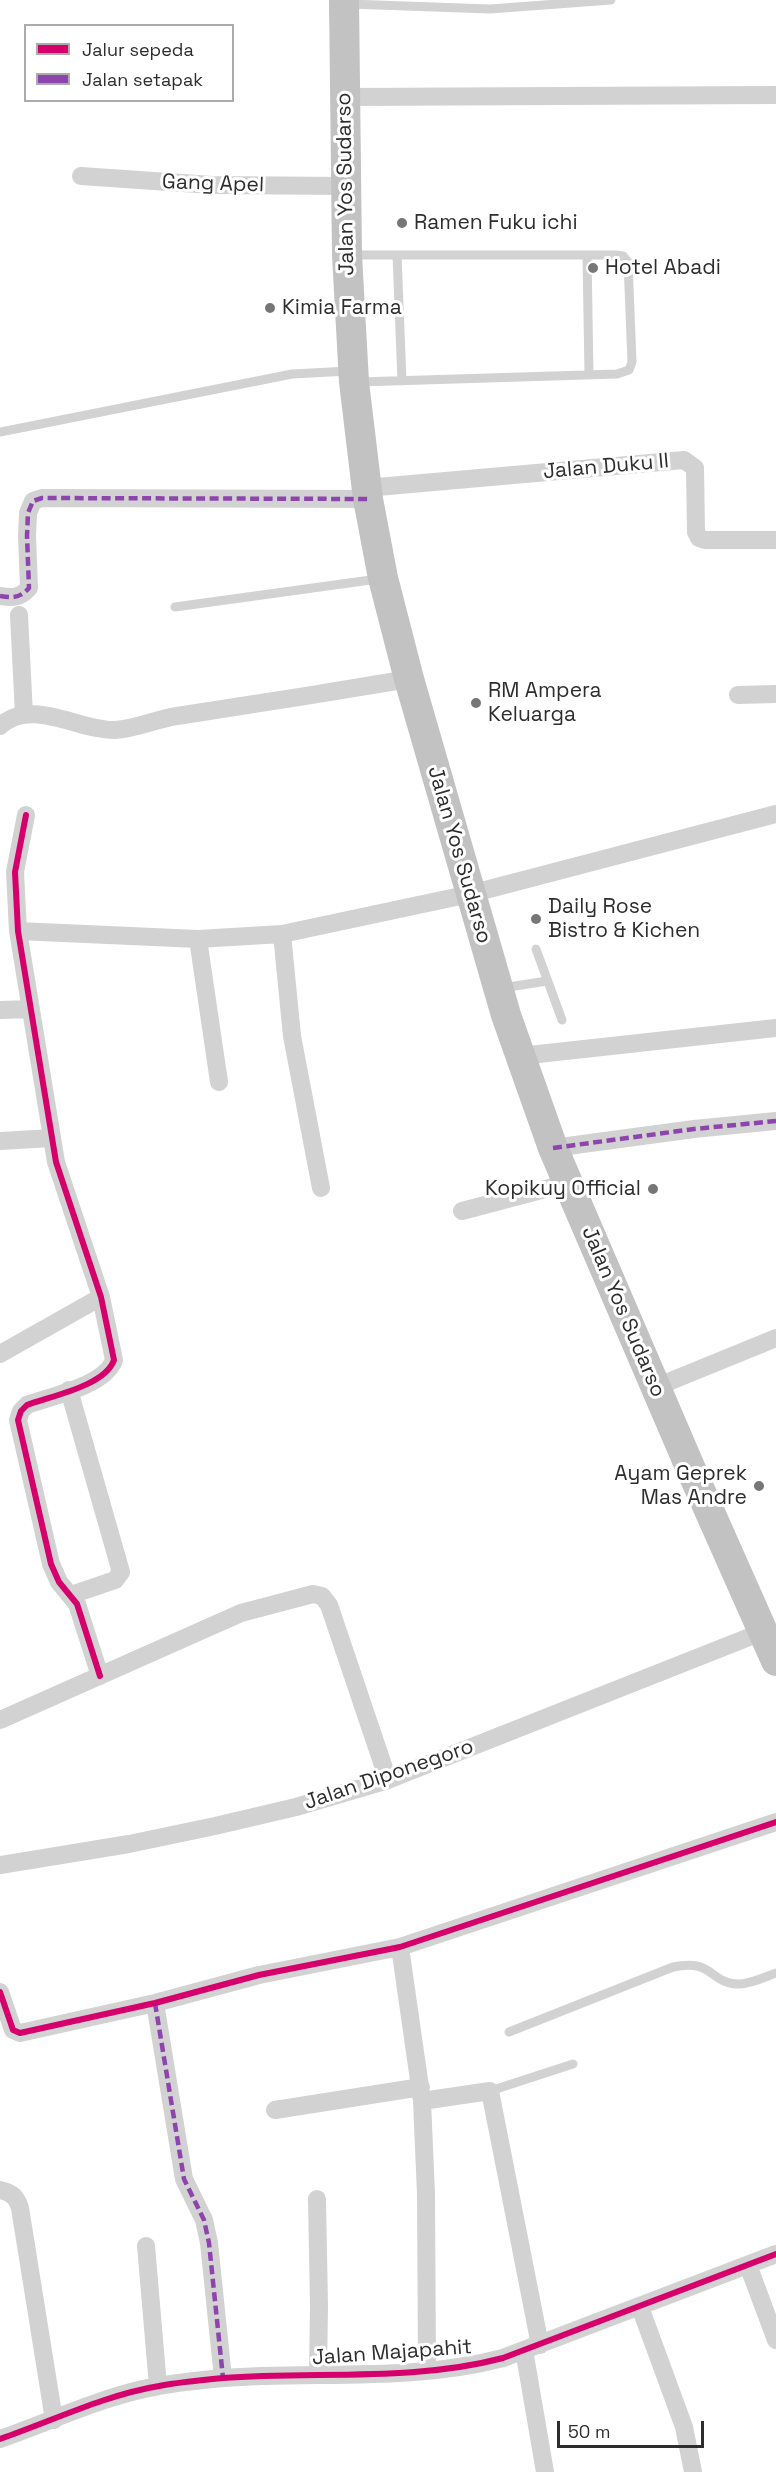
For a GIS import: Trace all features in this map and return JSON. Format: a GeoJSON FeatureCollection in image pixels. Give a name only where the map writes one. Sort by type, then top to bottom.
{"type":"FeatureCollection","features":[{"type":"Feature","properties":{"kind":"highway","name":"Jalan Yos Sudarso"},"geometry":{"type":"LineString","coordinates":[[344,2],[347,255],[353,376],[367,493],[383,578],[409,679],[498,989],[553,1148],[770,1644]]}},
{"type":"Feature","properties":{"kind":"street"},"geometry":{"type":"LineString","coordinates":[[345,97],[776,95]]}},
{"type":"Feature","properties":{"kind":"street","name":"Gang Apel"},"geometry":{"type":"LineString","coordinates":[[81,176],[212,185],[346,186]]}},
{"type":"Feature","properties":{"kind":"street","name":"Jalan Duku II"},"geometry":{"type":"LineString","coordinates":[[367,493],[684,460],[695,468],[696,532],[699,538],[705,540],[776,540]]}},
{"type":"Feature","properties":{"kind":"street"},"geometry":{"type":"LineString","coordinates":[[0,596],[13,598],[22,595],[29,588],[28,513],[33,501],[42,498],[367,493]]}},
{"type":"Feature","properties":{"kind":"street"},"geometry":{"type":"LineString","coordinates":[[19,615],[24,715]]}},
{"type":"Feature","properties":{"kind":"street"},"geometry":{"type":"LineString","coordinates":[[0,726],[24,715],[42,714],[100,730],[123,730],[169,717],[409,679]]}},
{"type":"Feature","properties":{"kind":"street"},"geometry":{"type":"LineString","coordinates":[[738,695],[776,694]]}},
{"type":"Feature","properties":{"kind":"street"},"geometry":{"type":"LineString","coordinates":[[18,931],[198,939],[282,934],[470,894],[776,814]]}},
{"type":"Feature","properties":{"kind":"street"},"geometry":{"type":"LineString","coordinates":[[26,815],[7,871],[52,1138],[62,1183],[101,1297],[113,1352],[111,1369],[99,1380],[27,1405],[21,1411],[18,1420],[55,1577],[71,1595],[81,1614],[100,1676]]}},
{"type":"Feature","properties":{"kind":"street"},"geometry":{"type":"LineString","coordinates":[[282,934],[292,1036],[321,1188]]}},
{"type":"Feature","properties":{"kind":"street"},"geometry":{"type":"LineString","coordinates":[[198,939],[219,1082]]}},
{"type":"Feature","properties":{"kind":"street"},"geometry":{"type":"LineString","coordinates":[[0,1010],[31,1009]]}},
{"type":"Feature","properties":{"kind":"street"},"geometry":{"type":"LineString","coordinates":[[520,1056],[776,1028]]}},
{"type":"Feature","properties":{"kind":"street"},"geometry":{"type":"LineString","coordinates":[[553,1148],[694,1129],[776,1121]]}},
{"type":"Feature","properties":{"kind":"street"},"geometry":{"type":"LineString","coordinates":[[0,1141],[52,1138]]}},
{"type":"Feature","properties":{"kind":"street"},"geometry":{"type":"LineString","coordinates":[[462,1211],[568,1183]]}},
{"type":"Feature","properties":{"kind":"street"},"geometry":{"type":"LineString","coordinates":[[0,1354],[101,1297]]}},
{"type":"Feature","properties":{"kind":"street"},"geometry":{"type":"LineString","coordinates":[[656,1387],[776,1338]]}},
{"type":"Feature","properties":{"kind":"street"},"geometry":{"type":"LineString","coordinates":[[69,1390],[121,1572],[115,1580],[71,1595]]}},
{"type":"Feature","properties":{"kind":"street"},"geometry":{"type":"LineString","coordinates":[[0,1720],[242,1613],[313,1594],[322,1596],[329,1605],[388,1780]]}},
{"type":"Feature","properties":{"kind":"street","name":"Jalan Diponegoro"},"geometry":{"type":"LineString","coordinates":[[0,1865],[129,1844],[296,1807],[388,1780],[770,1644]]}},
{"type":"Feature","properties":{"kind":"street"},"geometry":{"type":"LineString","coordinates":[[0,1992],[9,2022],[13,2030],[20,2033],[155,2003],[259,1975],[400,1947],[776,1822]]}},
{"type":"Feature","properties":{"kind":"street"},"geometry":{"type":"LineString","coordinates":[[400,1947],[421,2094],[426,2194],[427,2371]]}},
{"type":"Feature","properties":{"kind":"street"},"geometry":{"type":"LineString","coordinates":[[155,2003],[184,2179],[204,2220],[209,2242],[223,2378]]}},
{"type":"Feature","properties":{"kind":"street"},"geometry":{"type":"LineString","coordinates":[[275,2110],[421,2094],[489,2091],[532,2348],[545,2472]]}},
{"type":"Feature","properties":{"kind":"street"},"geometry":{"type":"LineString","coordinates":[[0,2190],[11,2194],[20,2208],[54,2420]]}},
{"type":"Feature","properties":{"kind":"street"},"geometry":{"type":"LineString","coordinates":[[317,2199],[320,2306],[318,2375]]}},
{"type":"Feature","properties":{"kind":"street"},"geometry":{"type":"LineString","coordinates":[[146,2246],[158,2386]]}},
{"type":"Feature","properties":{"kind":"street","name":"Jalan Majapahit"},"geometry":{"type":"LineString","coordinates":[[0,2439],[110,2399],[158,2386],[223,2378],[427,2371],[482,2364],[532,2348],[776,2254]]}},
{"type":"Feature","properties":{"kind":"street"},"geometry":{"type":"LineString","coordinates":[[748,2265],[776,2340]]}},
{"type":"Feature","properties":{"kind":"street"},"geometry":{"type":"LineString","coordinates":[[640,2307],[684,2427],[693,2472]]}},
{"type":"Feature","properties":{"kind":"lane"},"geometry":{"type":"LineString","coordinates":[[344,2],[490,9],[612,0]]}},
{"type":"Feature","properties":{"kind":"lane"},"geometry":{"type":"LineString","coordinates":[[0,432],[292,374],[353,376],[402,381],[618,374],[629,370],[632,362],[628,262],[623,256],[347,255]]}},
{"type":"Feature","properties":{"kind":"lane"},"geometry":{"type":"LineString","coordinates":[[397,255],[402,381]]}},
{"type":"Feature","properties":{"kind":"lane"},"geometry":{"type":"LineString","coordinates":[[587,255],[589,375]]}},
{"type":"Feature","properties":{"kind":"lane"},"geometry":{"type":"LineString","coordinates":[[175,607],[383,578]]}},
{"type":"Feature","properties":{"kind":"lane"},"geometry":{"type":"LineString","coordinates":[[536,949],[562,1020]]}},
{"type":"Feature","properties":{"kind":"lane"},"geometry":{"type":"LineString","coordinates":[[498,989],[548,981]]}},
{"type":"Feature","properties":{"kind":"lane"},"geometry":{"type":"LineString","coordinates":[[509,2032],[673,1967],[689,1963],[701,1966],[726,1983],[741,1984],[776,1973]]}},
{"type":"Feature","properties":{"kind":"lane"},"geometry":{"type":"LineString","coordinates":[[489,2091],[573,2064]]}},
{"type":"Feature","properties":{"kind":"marked path"},"geometry":{"type":"LineString","coordinates":[[0,596],[16,596],[29,588],[28,513],[33,501],[42,498],[368,499]]}},
{"type":"Feature","properties":{"kind":"marked path"},"geometry":{"type":"LineString","coordinates":[[553,1148],[694,1129],[776,1121]]}},
{"type":"Feature","properties":{"kind":"marked path"},"geometry":{"type":"LineString","coordinates":[[155,2003],[184,2179],[204,2220],[209,2243],[223,2378]]}},
{"type":"Feature","properties":{"kind":"cycle path"},"geometry":{"type":"LineString","coordinates":[[26,815],[15,872],[18,931],[56,1162],[101,1297],[114,1360],[109,1369],[89,1383],[27,1405],[21,1411],[18,1420],[51,1564],[59,1582],[77,1604],[100,1676]]}},
{"type":"Feature","properties":{"kind":"cycle path"},"geometry":{"type":"LineString","coordinates":[[0,1992],[13,2030],[20,2033],[155,2003],[259,1975],[400,1947],[776,1822]]}},
{"type":"Feature","properties":{"kind":"cycle path"},"geometry":{"type":"LineString","coordinates":[[0,2439],[99,2402],[139,2390],[191,2381],[258,2376],[399,2373],[469,2365],[503,2358],[776,2254]]}},
{"type":"Feature","properties":{"kind":"place","name":"Ramen Fuku ichi"},"geometry":{"type":"Point","coordinates":[402,223]}},
{"type":"Feature","properties":{"kind":"place","name":"Hotel Abadi"},"geometry":{"type":"Point","coordinates":[593,268]}},
{"type":"Feature","properties":{"kind":"place","name":"Kimia Farma"},"geometry":{"type":"Point","coordinates":[270,308]}},
{"type":"Feature","properties":{"kind":"place","name":"RM Ampera Keluarga"},"geometry":{"type":"Point","coordinates":[476,703]}},
{"type":"Feature","properties":{"kind":"place","name":"Daily Rose Bistro & Kichen"},"geometry":{"type":"Point","coordinates":[536,919]}},
{"type":"Feature","properties":{"kind":"place","name":"Kopikuy Official"},"geometry":{"type":"Point","coordinates":[653,1189]}},
{"type":"Feature","properties":{"kind":"place","name":"Ayam Geprek Mas Andre"},"geometry":{"type":"Point","coordinates":[759,1486]}}]}
